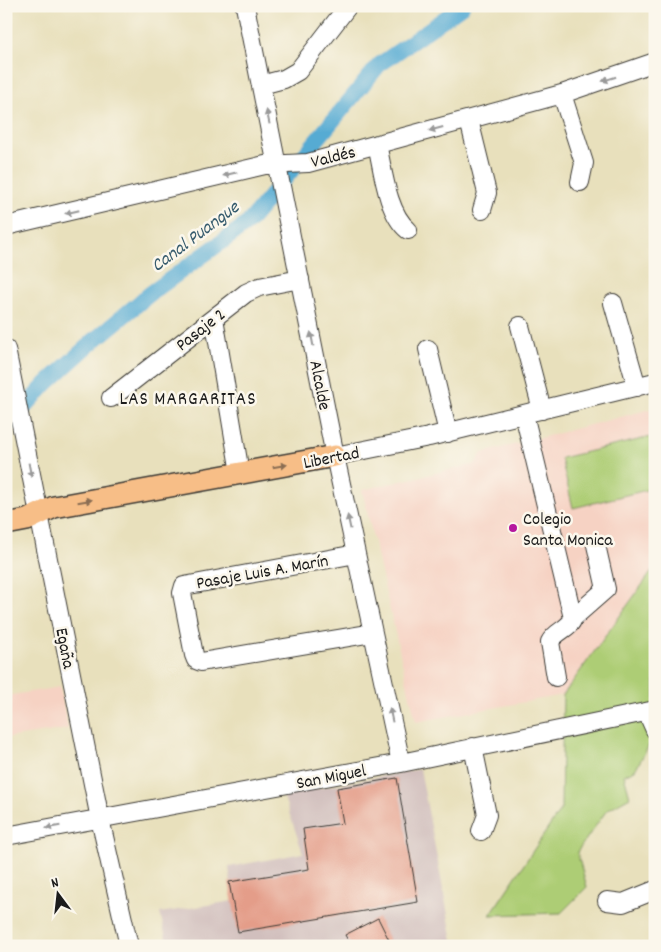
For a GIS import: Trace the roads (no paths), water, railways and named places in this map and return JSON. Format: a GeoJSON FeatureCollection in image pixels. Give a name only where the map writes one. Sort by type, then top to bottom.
{"type":"FeatureCollection","features":[{"type":"Feature","properties":{"kind":"main road","name":"Libertad"},"geometry":{"type":"LineString","coordinates":[[6,524],[27,520],[54,506],[335,456]]}},
{"type":"Feature","properties":{"kind":"street","name":"Alcalde"},"geometry":{"type":"LineString","coordinates":[[245,6],[335,456],[401,763]]}},
{"type":"Feature","properties":{"kind":"street"},"geometry":{"type":"LineString","coordinates":[[261,85],[284,79],[298,71],[344,8]]}},
{"type":"Feature","properties":{"kind":"street","name":"Valdés"},"geometry":{"type":"LineString","coordinates":[[6,226],[265,166],[308,163],[469,120],[654,67]]}},
{"type":"Feature","properties":{"kind":"street"},"geometry":{"type":"LineString","coordinates":[[562,94],[584,164],[580,182]]}},
{"type":"Feature","properties":{"kind":"street"},"geometry":{"type":"LineString","coordinates":[[469,120],[487,193],[482,210]]}},
{"type":"Feature","properties":{"kind":"street"},"geometry":{"type":"LineString","coordinates":[[377,144],[393,209],[399,221],[408,230]]}},
{"type":"Feature","properties":{"kind":"street","name":"Pasaje 2"},"geometry":{"type":"LineString","coordinates":[[110,398],[252,290],[300,278]]}},
{"type":"Feature","properties":{"kind":"street"},"geometry":{"type":"LineString","coordinates":[[614,303],[637,387]]}},
{"type":"Feature","properties":{"kind":"street"},"geometry":{"type":"LineString","coordinates":[[214,318],[240,473]]}},
{"type":"Feature","properties":{"kind":"street"},"geometry":{"type":"LineString","coordinates":[[520,326],[542,410]]}},
{"type":"Feature","properties":{"kind":"street"},"geometry":{"type":"LineString","coordinates":[[428,348],[448,433]]}},
{"type":"Feature","properties":{"kind":"street","name":"Egaña"},"geometry":{"type":"LineString","coordinates":[[6,349],[100,819],[129,946]]}},
{"type":"Feature","properties":{"kind":"street","name":"Libertad"},"geometry":{"type":"LineString","coordinates":[[335,456],[448,433],[655,382]]}},
{"type":"Feature","properties":{"kind":"street"},"geometry":{"type":"LineString","coordinates":[[524,414],[573,618]]}},
{"type":"Feature","properties":{"kind":"street"},"geometry":{"type":"LineString","coordinates":[[556,677],[550,642],[555,634],[572,623],[573,618],[606,589],[596,545]]}},
{"type":"Feature","properties":{"kind":"street","name":"Pasaje Luis A. Marín"},"geometry":{"type":"LineString","coordinates":[[356,554],[184,586],[182,593],[194,655],[196,660],[201,662],[373,633]]}},
{"type":"Feature","properties":{"kind":"street"},"geometry":{"type":"LineString","coordinates":[[651,711],[655,730]]}},
{"type":"Feature","properties":{"kind":"street","name":"San Miguel"},"geometry":{"type":"LineString","coordinates":[[6,836],[401,763],[651,711]]}},
{"type":"Feature","properties":{"kind":"street"},"geometry":{"type":"LineString","coordinates":[[473,747],[487,815],[481,831]]}},
{"type":"Feature","properties":{"kind":"street"},"geometry":{"type":"LineString","coordinates":[[607,901],[623,903],[655,890]]}},
{"type":"Feature","properties":{"kind":"waterway","name":"Canal Puangue"},"geometry":{"type":"LineString","coordinates":[[6,427],[47,383],[91,343],[151,293],[248,223],[379,65],[462,6]]}},
{"type":"Feature","properties":{"kind":"place","name":"Colegio Santa Monica"},"geometry":{"type":"Point","coordinates":[513,528]}},
{"type":"Feature","properties":{"kind":"district","name":"LAS MARGARITAS"},"geometry":{"type":"Point","coordinates":[188,397]}}]}
